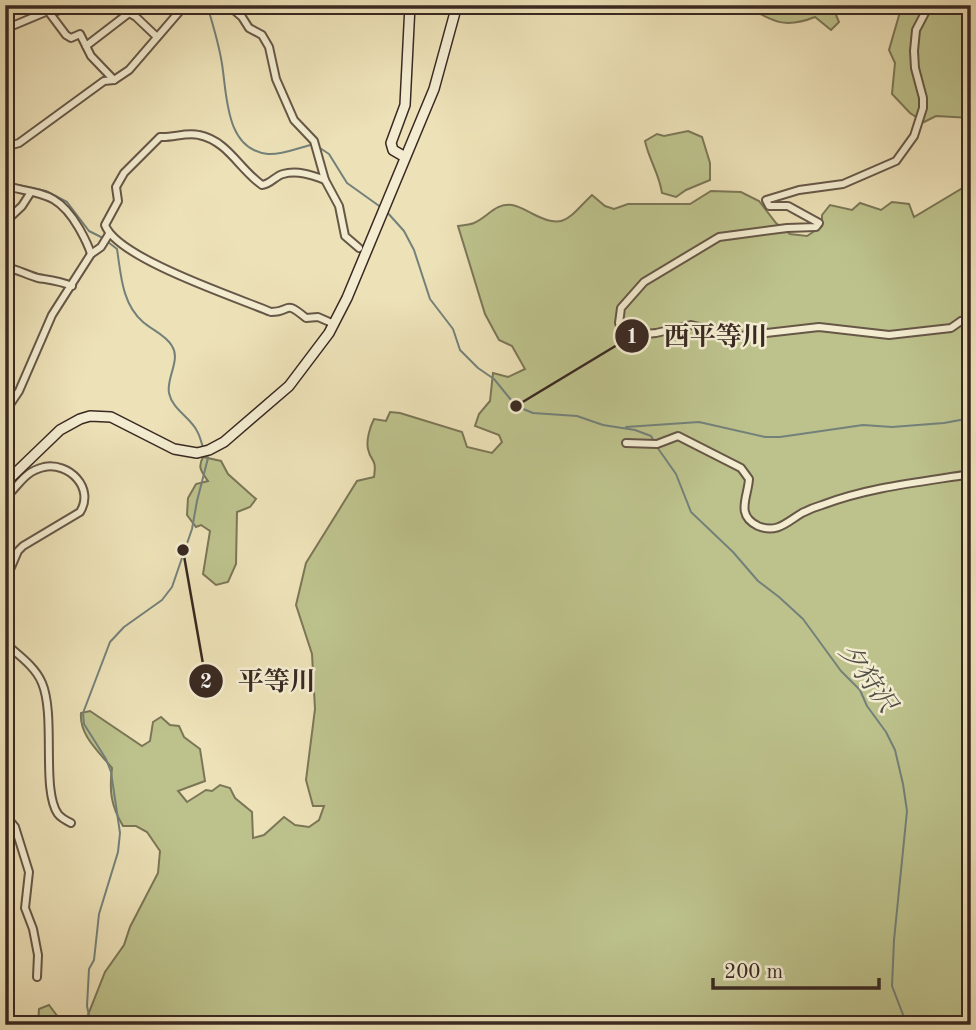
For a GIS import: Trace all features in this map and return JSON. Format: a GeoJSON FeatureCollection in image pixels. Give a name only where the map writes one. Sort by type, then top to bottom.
{"type":"FeatureCollection","features":[{"type":"Feature","properties":{"kind":"street"},"geometry":{"type":"LineString","coordinates":[[5,29],[49,10],[73,5]]}},
{"type":"Feature","properties":{"kind":"street"},"geometry":{"type":"LineString","coordinates":[[5,148],[19,143],[104,81],[114,79],[129,70],[185,5]]}},
{"type":"Feature","properties":{"kind":"street"},"geometry":{"type":"LineString","coordinates":[[228,5],[242,17],[249,28],[262,35],[270,47],[279,87],[294,120],[306,131],[315,146],[325,180],[339,206],[345,236],[359,248]]}},
{"type":"Feature","properties":{"kind":"street"},"geometry":{"type":"LineString","coordinates":[[405,156],[393,150],[391,144],[405,105],[410,5]]}},
{"type":"Feature","properties":{"kind":"street"},"geometry":{"type":"LineString","coordinates":[[5,483],[60,430],[90,416],[111,417],[162,444],[184,452],[209,450],[225,442],[289,386],[316,354],[334,324],[387,204],[434,89],[457,5]]}},
{"type":"Feature","properties":{"kind":"street"},"geometry":{"type":"LineString","coordinates":[[49,10],[66,35],[71,38],[80,34],[91,56],[114,79]]}},
{"type":"Feature","properties":{"kind":"street"},"geometry":{"type":"LineString","coordinates":[[926,11],[916,30],[914,51],[923,108],[914,136],[896,162],[843,184],[799,190],[766,201],[769,206],[788,206],[801,211],[819,223],[816,227],[719,237],[645,282],[621,308],[619,323],[624,332],[634,335],[691,325],[739,336],[819,327],[889,335],[951,328],[961,321],[971,319]]}},
{"type":"Feature","properties":{"kind":"street"},"geometry":{"type":"LineString","coordinates":[[86,46],[129,13],[136,16],[158,37]]}},
{"type":"Feature","properties":{"kind":"street"},"geometry":{"type":"LineString","coordinates":[[5,412],[19,391],[52,315],[91,254],[106,238],[105,225],[118,201],[116,187],[124,173],[160,137],[197,135],[216,141],[226,147],[252,178],[262,185],[282,174],[301,173],[325,180]]}},
{"type":"Feature","properties":{"kind":"street"},"geometry":{"type":"LineString","coordinates":[[5,186],[55,200],[68,210],[91,254]]}},
{"type":"Feature","properties":{"kind":"street"},"geometry":{"type":"LineString","coordinates":[[5,222],[22,206],[31,192]]}},
{"type":"Feature","properties":{"kind":"street"},"geometry":{"type":"LineString","coordinates":[[106,238],[140,254],[159,267],[230,298],[271,313],[285,307],[293,307],[306,318],[323,318],[334,324]]}},
{"type":"Feature","properties":{"kind":"street"},"geometry":{"type":"LineString","coordinates":[[5,267],[41,278],[59,280],[72,286]]}},
{"type":"Feature","properties":{"kind":"street"},"geometry":{"type":"LineString","coordinates":[[626,443],[657,444],[678,436],[741,468],[749,479],[743,508],[747,517],[758,526],[768,529],[787,524],[803,512],[846,496],[971,474]]}},
{"type":"Feature","properties":{"kind":"street"},"geometry":{"type":"LineString","coordinates":[[5,498],[25,476],[45,467],[58,468],[70,474],[83,485],[86,492],[85,505],[80,512],[18,551],[5,581]]}},
{"type":"Feature","properties":{"kind":"street"},"geometry":{"type":"LineString","coordinates":[[5,643],[35,670],[41,682],[48,716],[54,804],[57,813],[71,823]]}},
{"type":"Feature","properties":{"kind":"street"},"geometry":{"type":"LineString","coordinates":[[5,816],[15,827],[29,872],[24,896],[38,954],[37,977]]}},
{"type":"Feature","properties":{"kind":"green space"},"geometry":{"type":"Polygon","coordinates":[[[745,5],[827,5],[834,10],[839,22],[831,30],[815,17],[795,23],[779,22],[745,5]]]}},
{"type":"Feature","properties":{"kind":"green space"},"geometry":{"type":"Polygon","coordinates":[[[902,5],[971,5],[971,118],[936,116],[924,122],[910,113],[892,94],[895,63],[889,50],[902,5]]]}},
{"type":"Feature","properties":{"kind":"green space"},"geometry":{"type":"Polygon","coordinates":[[[688,131],[702,137],[710,163],[710,180],[676,197],[662,193],[645,141],[657,134],[664,136],[688,131]]]}},
{"type":"Feature","properties":{"kind":"green space"},"geometry":{"type":"Polygon","coordinates":[[[971,183],[971,1025],[84,1025],[105,972],[124,945],[130,927],[158,873],[160,851],[147,832],[136,826],[123,826],[112,798],[112,768],[83,729],[81,713],[90,711],[142,746],[150,741],[153,722],[161,717],[170,725],[179,726],[184,737],[200,749],[205,781],[178,791],[187,802],[220,785],[230,788],[235,798],[252,812],[253,838],[264,835],[284,817],[295,825],[309,827],[319,820],[324,806],[313,806],[306,780],[315,709],[312,654],[296,605],[306,563],[357,481],[374,477],[374,463],[368,445],[374,419],[386,421],[390,412],[400,413],[462,432],[467,447],[492,453],[502,442],[499,435],[475,426],[479,414],[490,401],[493,373],[508,377],[525,369],[512,346],[499,340],[485,314],[458,226],[474,223],[496,208],[506,205],[517,206],[544,219],[560,221],[572,215],[592,195],[605,206],[614,209],[628,204],[690,204],[711,191],[741,192],[759,201],[776,223],[790,234],[807,236],[822,226],[822,215],[830,205],[852,210],[860,203],[881,210],[892,202],[909,204],[914,217],[971,183]]]}},
{"type":"Feature","properties":{"kind":"green space"},"geometry":{"type":"Polygon","coordinates":[[[203,457],[221,461],[228,474],[256,499],[250,507],[237,512],[236,564],[228,582],[216,585],[203,574],[210,531],[201,525],[196,527],[187,515],[188,498],[196,484],[208,481],[200,467],[203,457]]]}},
{"type":"Feature","properties":{"kind":"green space"},"geometry":{"type":"Polygon","coordinates":[[[49,1005],[64,1025],[38,1025],[39,1009],[49,1005]]]}},
{"type":"Feature","properties":{"kind":"waterway"},"geometry":{"type":"LineString","coordinates":[[207,5],[219,49],[227,105],[236,132],[243,142],[254,150],[268,154],[311,145]]}},
{"type":"Feature","properties":{"kind":"waterway"},"geometry":{"type":"LineString","coordinates":[[317,146],[329,154],[347,183],[382,208]]}},
{"type":"Feature","properties":{"kind":"waterway"},"geometry":{"type":"LineString","coordinates":[[5,182],[46,191],[67,202],[89,231],[103,238]]}},
{"type":"Feature","properties":{"kind":"waterway"},"geometry":{"type":"LineString","coordinates":[[386,211],[404,231],[414,250],[430,299],[453,329],[460,350],[494,379],[516,406],[533,413],[577,416],[603,425],[635,430],[651,436],[654,442]]}},
{"type":"Feature","properties":{"kind":"waterway"},"geometry":{"type":"LineString","coordinates":[[108,242],[117,249],[121,279],[131,307],[143,322],[172,346],[175,357],[169,393],[174,404],[194,426],[203,447]]}},
{"type":"Feature","properties":{"kind":"waterway"},"geometry":{"type":"LineString","coordinates":[[626,427],[699,422],[765,437],[780,437],[863,425],[892,427],[971,418]]}},
{"type":"Feature","properties":{"kind":"waterway","name":"夕狩沢"},"geometry":{"type":"LineString","coordinates":[[657,447],[676,474],[691,512],[733,552],[758,581],[803,619],[841,671],[860,690],[895,750],[907,811],[892,986],[907,1025]]}},
{"type":"Feature","properties":{"kind":"waterway"},"geometry":{"type":"LineString","coordinates":[[91,1025],[87,1006],[89,969],[94,960],[99,914],[118,852],[120,833],[111,772],[84,724],[83,713],[110,642],[124,627],[162,600],[172,587],[192,529],[207,455]]}},
{"type":"Feature","properties":{"kind":"place","name":"西平等川"},"geometry":{"type":"Point","coordinates":[516,406]}},
{"type":"Feature","properties":{"kind":"place","name":"平等川"},"geometry":{"type":"Point","coordinates":[183,550]}}]}
